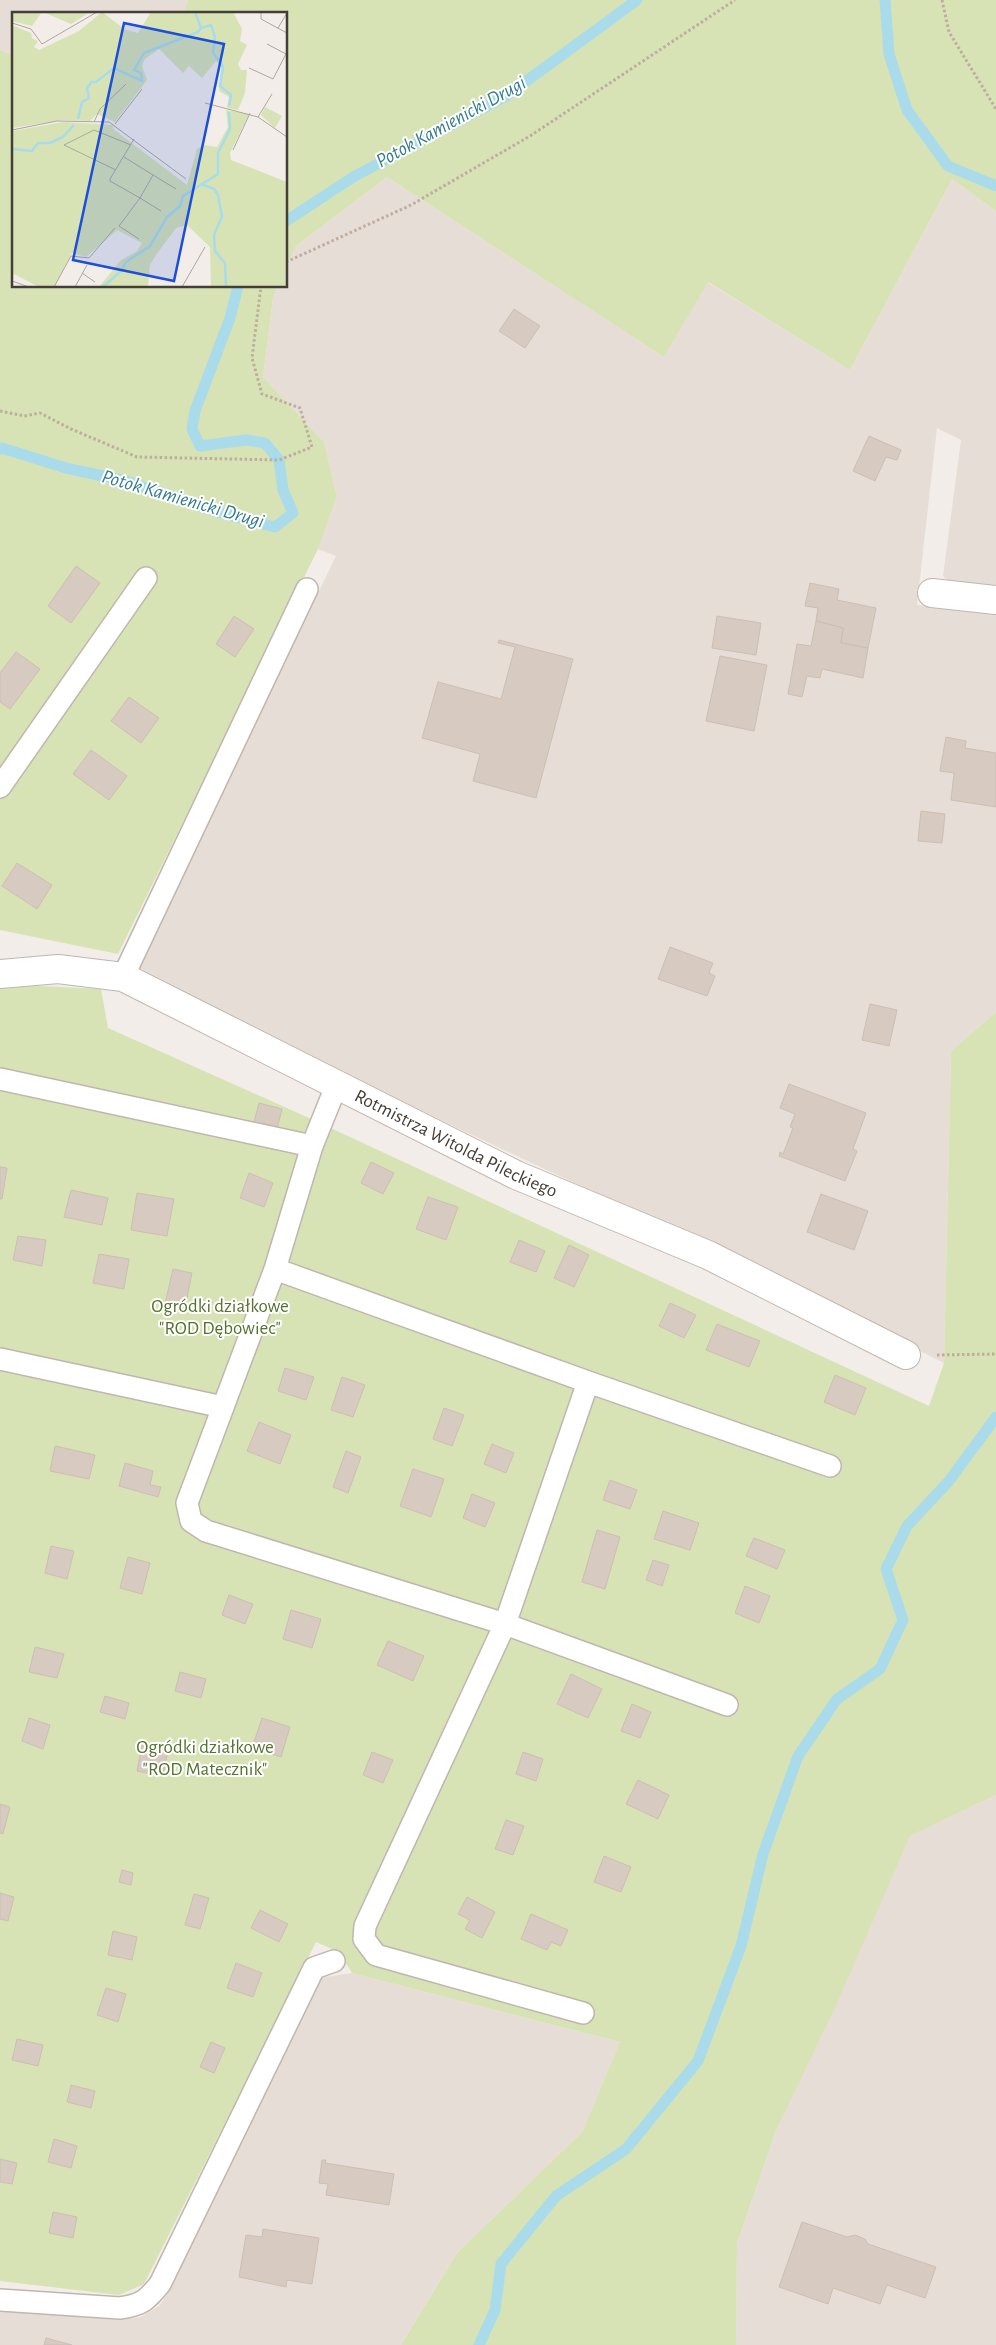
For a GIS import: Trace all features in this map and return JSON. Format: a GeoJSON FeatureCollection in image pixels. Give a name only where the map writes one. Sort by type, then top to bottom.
{"type":"FeatureCollection","features":[{"type":"Feature","properties":{"kind":"street"},"geometry":{"type":"LineString","coordinates":[[932,593],[996,600]]}},
{"type":"Feature","properties":{"kind":"street","name":"Rotmistrza Witolda Pileckiego"},"geometry":{"type":"LineString","coordinates":[[0,974],[58,969],[124,977],[516,1175],[708,1255],[906,1355]]}},
{"type":"Feature","properties":{"kind":"lane"},"geometry":{"type":"LineString","coordinates":[[0,787],[146,578]]}},
{"type":"Feature","properties":{"kind":"lane"},"geometry":{"type":"LineString","coordinates":[[124,977],[307,589]]}},
{"type":"Feature","properties":{"kind":"lane"},"geometry":{"type":"LineString","coordinates":[[0,1079],[312,1146]]}},
{"type":"Feature","properties":{"kind":"lane"},"geometry":{"type":"LineString","coordinates":[[337,1084],[312,1146],[275,1269],[187,1503],[191,1521],[206,1531],[505,1624],[727,1705]]}},
{"type":"Feature","properties":{"kind":"lane"},"geometry":{"type":"LineString","coordinates":[[275,1269],[588,1382],[830,1466]]}},
{"type":"Feature","properties":{"kind":"lane"},"geometry":{"type":"LineString","coordinates":[[0,1358],[223,1407]]}},
{"type":"Feature","properties":{"kind":"lane"},"geometry":{"type":"LineString","coordinates":[[583,2013],[376,1955],[364,1938],[365,1926],[505,1624],[588,1382]]}},
{"type":"Feature","properties":{"kind":"lane"},"geometry":{"type":"LineString","coordinates":[[0,2300],[120,2308],[135,2306],[147,2300],[160,2284],[314,1968],[334,1961]]}},
{"type":"Feature","properties":{"kind":"path"},"geometry":{"type":"LineString","coordinates":[[288,261],[428,195],[530,136],[735,0]]}},
{"type":"Feature","properties":{"kind":"path"},"geometry":{"type":"LineString","coordinates":[[942,0],[949,32],[996,109]]}},
{"type":"Feature","properties":{"kind":"path"},"geometry":{"type":"LineString","coordinates":[[0,411],[24,416],[40,413],[70,429],[137,457],[279,460],[312,447],[300,408],[262,394],[252,358],[262,288]]}},
{"type":"Feature","properties":{"kind":"path"},"geometry":{"type":"LineString","coordinates":[[906,1355],[996,1354]]}},
{"type":"Feature","properties":{"kind":"shaded area"},"geometry":{"type":"Polygon","coordinates":[[[0,0],[188,0],[184,12],[12,12],[12,55],[0,50],[0,0]]]}},
{"type":"Feature","properties":{"kind":"shaded area"},"geometry":{"type":"Polygon","coordinates":[[[387,177],[664,357],[707,282],[850,370],[952,179],[996,211],[996,589],[953,585],[943,576],[961,440],[937,428],[917,605],[996,611],[996,1012],[951,1051],[944,1363],[711,1247],[351,1078],[140,968],[137,963],[336,556],[318,549],[337,497],[324,442],[263,377],[273,298],[277,288],[288,288],[288,264],[296,246],[387,177]]]}},
{"type":"Feature","properties":{"kind":"shaded area"},"geometry":{"type":"Polygon","coordinates":[[[996,1795],[996,2345],[736,2345],[737,2243],[777,2128],[910,1836],[996,1795]]]}},
{"type":"Feature","properties":{"kind":"shaded area"},"geometry":{"type":"Polygon","coordinates":[[[352,1973],[620,2042],[582,2132],[457,2253],[401,2345],[0,2345],[0,2312],[6,2310],[18,2308],[120,2320],[141,2317],[159,2306],[169,2292],[319,1978],[352,1973]]]}},
{"type":"Feature","properties":{"kind":"green space"},"geometry":{"type":"Polygon","coordinates":[[[188,0],[996,0],[996,211],[952,179],[850,370],[708,282],[664,357],[387,177],[296,246],[288,264],[288,12],[184,12],[188,0]]]}},
{"type":"Feature","properties":{"kind":"green space"},"geometry":{"type":"Polygon","coordinates":[[[0,50],[12,55],[12,288],[277,288],[273,298],[263,377],[324,442],[337,497],[318,549],[118,954],[0,930],[0,50]]]}},
{"type":"Feature","properties":{"kind":"green space"},"geometry":{"type":"Polygon","coordinates":[[[0,984],[101,989],[108,1028],[309,1118],[929,1406],[944,1363],[951,1051],[996,1012],[996,1795],[910,1836],[834,2010],[777,2128],[737,2243],[736,2345],[401,2345],[457,2253],[582,2132],[620,2042],[352,1973],[339,1952],[316,1942],[144,2284],[119,2295],[0,2281],[0,984]]]}},
{"type":"Feature","properties":{"kind":"building"},"geometry":{"type":"Polygon","coordinates":[[[514,309],[540,326],[525,348],[499,331],[514,309]]]}},
{"type":"Feature","properties":{"kind":"building"},"geometry":{"type":"Polygon","coordinates":[[[869,436],[901,450],[897,460],[886,457],[875,481],[853,471],[869,436]]]}},
{"type":"Feature","properties":{"kind":"building"},"geometry":{"type":"Polygon","coordinates":[[[76,566],[100,583],[71,623],[48,606],[76,566]]]}},
{"type":"Feature","properties":{"kind":"building"},"geometry":{"type":"Polygon","coordinates":[[[810,583],[839,589],[837,600],[876,608],[868,648],[841,643],[843,628],[816,621],[818,608],[805,606],[810,583]]]}},
{"type":"Feature","properties":{"kind":"building"},"geometry":{"type":"Polygon","coordinates":[[[234,616],[254,629],[235,657],[216,644],[234,616]]]}},
{"type":"Feature","properties":{"kind":"building"},"geometry":{"type":"Polygon","coordinates":[[[717,616],[761,623],[756,655],[712,648],[717,616]]]}},
{"type":"Feature","properties":{"kind":"building"},"geometry":{"type":"Polygon","coordinates":[[[816,621],[843,628],[841,643],[868,648],[863,678],[822,669],[820,678],[807,676],[802,697],[788,694],[797,644],[811,646],[816,621]]]}},
{"type":"Feature","properties":{"kind":"building"},"geometry":{"type":"Polygon","coordinates":[[[499,640],[573,659],[536,798],[473,781],[480,754],[422,738],[438,682],[501,699],[515,647],[498,643],[499,640]]]}},
{"type":"Feature","properties":{"kind":"building"},"geometry":{"type":"Polygon","coordinates":[[[16,652],[40,669],[10,709],[0,702],[0,673],[16,652]]]}},
{"type":"Feature","properties":{"kind":"building"},"geometry":{"type":"Polygon","coordinates":[[[720,656],[767,665],[754,731],[706,721],[720,656]]]}},
{"type":"Feature","properties":{"kind":"building"},"geometry":{"type":"Polygon","coordinates":[[[129,697],[159,718],[141,743],[111,721],[129,697]]]}},
{"type":"Feature","properties":{"kind":"building"},"geometry":{"type":"Polygon","coordinates":[[[946,737],[966,741],[965,748],[996,753],[996,807],[951,800],[954,773],[940,771],[946,737]]]}},
{"type":"Feature","properties":{"kind":"building"},"geometry":{"type":"Polygon","coordinates":[[[91,750],[127,776],[109,800],[73,774],[91,750]]]}},
{"type":"Feature","properties":{"kind":"building"},"geometry":{"type":"Polygon","coordinates":[[[921,811],[945,814],[942,843],[918,841],[921,811]]]}},
{"type":"Feature","properties":{"kind":"building"},"geometry":{"type":"Polygon","coordinates":[[[17,863],[52,885],[37,909],[2,886],[17,863]]]}},
{"type":"Feature","properties":{"kind":"building"},"geometry":{"type":"Polygon","coordinates":[[[670,947],[713,963],[709,973],[715,976],[707,996],[658,979],[670,947]]]}},
{"type":"Feature","properties":{"kind":"building"},"geometry":{"type":"Polygon","coordinates":[[[870,1004],[897,1010],[889,1046],[862,1040],[870,1004]]]}},
{"type":"Feature","properties":{"kind":"building"},"geometry":{"type":"Polygon","coordinates":[[[789,1084],[866,1113],[853,1149],[857,1151],[845,1181],[779,1156],[780,1152],[783,1154],[793,1128],[790,1127],[795,1114],[780,1108],[789,1084]]]}},
{"type":"Feature","properties":{"kind":"building"},"geometry":{"type":"Polygon","coordinates":[[[259,1103],[282,1109],[277,1129],[254,1122],[259,1103]]]}},
{"type":"Feature","properties":{"kind":"building"},"geometry":{"type":"Polygon","coordinates":[[[371,1162],[394,1173],[383,1194],[361,1183],[371,1162]]]}},
{"type":"Feature","properties":{"kind":"building"},"geometry":{"type":"Polygon","coordinates":[[[0,1167],[7,1168],[2,1199],[0,1199],[0,1167]]]}},
{"type":"Feature","properties":{"kind":"building"},"geometry":{"type":"Polygon","coordinates":[[[249,1173],[273,1183],[264,1207],[240,1198],[249,1173]]]}},
{"type":"Feature","properties":{"kind":"building"},"geometry":{"type":"Polygon","coordinates":[[[71,1190],[108,1198],[102,1225],[64,1217],[71,1190]]]}},
{"type":"Feature","properties":{"kind":"building"},"geometry":{"type":"Polygon","coordinates":[[[137,1193],[174,1199],[167,1236],[131,1230],[137,1193]]]}},
{"type":"Feature","properties":{"kind":"building"},"geometry":{"type":"Polygon","coordinates":[[[821,1194],[868,1211],[854,1250],[807,1232],[821,1194]]]}},
{"type":"Feature","properties":{"kind":"building"},"geometry":{"type":"Polygon","coordinates":[[[428,1197],[458,1207],[446,1240],[416,1229],[428,1197]]]}},
{"type":"Feature","properties":{"kind":"building"},"geometry":{"type":"Polygon","coordinates":[[[18,1236],[46,1240],[42,1266],[13,1260],[18,1236]]]}},
{"type":"Feature","properties":{"kind":"building"},"geometry":{"type":"Polygon","coordinates":[[[519,1240],[545,1251],[536,1272],[510,1262],[519,1240]]]}},
{"type":"Feature","properties":{"kind":"building"},"geometry":{"type":"Polygon","coordinates":[[[569,1245],[589,1255],[574,1287],[554,1278],[569,1245]]]}},
{"type":"Feature","properties":{"kind":"building"},"geometry":{"type":"Polygon","coordinates":[[[99,1254],[129,1259],[124,1289],[93,1283],[99,1254]]]}},
{"type":"Feature","properties":{"kind":"building"},"geometry":{"type":"Polygon","coordinates":[[[173,1269],[192,1273],[185,1308],[165,1304],[173,1269]]]}},
{"type":"Feature","properties":{"kind":"building"},"geometry":{"type":"Polygon","coordinates":[[[670,1303],[696,1315],[684,1338],[659,1326],[670,1303]]]}},
{"type":"Feature","properties":{"kind":"building"},"geometry":{"type":"Polygon","coordinates":[[[717,1324],[760,1341],[749,1367],[706,1350],[717,1324]]]}},
{"type":"Feature","properties":{"kind":"building"},"geometry":{"type":"Polygon","coordinates":[[[285,1368],[314,1377],[306,1400],[278,1391],[285,1368]]]}},
{"type":"Feature","properties":{"kind":"building"},"geometry":{"type":"Polygon","coordinates":[[[835,1375],[866,1388],[855,1415],[824,1402],[835,1375]]]}},
{"type":"Feature","properties":{"kind":"building"},"geometry":{"type":"Polygon","coordinates":[[[342,1377],[365,1385],[353,1417],[331,1410],[342,1377]]]}},
{"type":"Feature","properties":{"kind":"building"},"geometry":{"type":"Polygon","coordinates":[[[444,1408],[464,1415],[452,1446],[433,1439],[444,1408]]]}},
{"type":"Feature","properties":{"kind":"building"},"geometry":{"type":"Polygon","coordinates":[[[259,1422],[291,1435],[280,1464],[247,1451],[259,1422]]]}},
{"type":"Feature","properties":{"kind":"building"},"geometry":{"type":"Polygon","coordinates":[[[492,1444],[514,1453],[506,1473],[484,1464],[492,1444]]]}},
{"type":"Feature","properties":{"kind":"building"},"geometry":{"type":"Polygon","coordinates":[[[55,1446],[95,1455],[89,1479],[50,1471],[55,1446]]]}},
{"type":"Feature","properties":{"kind":"building"},"geometry":{"type":"Polygon","coordinates":[[[346,1451],[361,1457],[348,1493],[333,1487],[346,1451]]]}},
{"type":"Feature","properties":{"kind":"building"},"geometry":{"type":"Polygon","coordinates":[[[125,1463],[153,1471],[150,1485],[161,1487],[158,1497],[119,1486],[125,1463]]]}},
{"type":"Feature","properties":{"kind":"building"},"geometry":{"type":"Polygon","coordinates":[[[413,1469],[444,1479],[431,1517],[400,1506],[413,1469]]]}},
{"type":"Feature","properties":{"kind":"building"},"geometry":{"type":"Polygon","coordinates":[[[610,1480],[637,1490],[630,1509],[603,1500],[610,1480]]]}},
{"type":"Feature","properties":{"kind":"building"},"geometry":{"type":"Polygon","coordinates":[[[472,1494],[495,1503],[485,1527],[463,1518],[472,1494]]]}},
{"type":"Feature","properties":{"kind":"building"},"geometry":{"type":"Polygon","coordinates":[[[663,1511],[699,1523],[690,1550],[654,1539],[663,1511]]]}},
{"type":"Feature","properties":{"kind":"building"},"geometry":{"type":"Polygon","coordinates":[[[597,1530],[620,1537],[605,1589],[582,1582],[597,1530]]]}},
{"type":"Feature","properties":{"kind":"building"},"geometry":{"type":"Polygon","coordinates":[[[754,1538],[785,1550],[777,1569],[746,1556],[754,1538]]]}},
{"type":"Feature","properties":{"kind":"building"},"geometry":{"type":"Polygon","coordinates":[[[51,1546],[74,1551],[67,1579],[45,1573],[51,1546]]]}},
{"type":"Feature","properties":{"kind":"building"},"geometry":{"type":"Polygon","coordinates":[[[128,1557],[150,1563],[142,1594],[120,1588],[128,1557]]]}},
{"type":"Feature","properties":{"kind":"building"},"geometry":{"type":"Polygon","coordinates":[[[653,1560],[669,1565],[662,1586],[646,1580],[653,1560]]]}},
{"type":"Feature","properties":{"kind":"building"},"geometry":{"type":"Polygon","coordinates":[[[745,1586],[770,1596],[759,1623],[735,1613],[745,1586]]]}},
{"type":"Feature","properties":{"kind":"building"},"geometry":{"type":"Polygon","coordinates":[[[229,1595],[253,1604],[245,1624],[222,1615],[229,1595]]]}},
{"type":"Feature","properties":{"kind":"building"},"geometry":{"type":"Polygon","coordinates":[[[291,1610],[321,1619],[312,1648],[283,1639],[291,1610]]]}},
{"type":"Feature","properties":{"kind":"building"},"geometry":{"type":"Polygon","coordinates":[[[388,1641],[424,1656],[413,1681],[377,1665],[388,1641]]]}},
{"type":"Feature","properties":{"kind":"building"},"geometry":{"type":"Polygon","coordinates":[[[35,1647],[64,1654],[57,1678],[29,1672],[35,1647]]]}},
{"type":"Feature","properties":{"kind":"building"},"geometry":{"type":"Polygon","coordinates":[[[180,1672],[206,1679],[201,1698],[175,1691],[180,1672]]]}},
{"type":"Feature","properties":{"kind":"building"},"geometry":{"type":"Polygon","coordinates":[[[571,1674],[602,1689],[588,1718],[557,1704],[571,1674]]]}},
{"type":"Feature","properties":{"kind":"building"},"geometry":{"type":"Polygon","coordinates":[[[105,1696],[129,1703],[125,1719],[100,1712],[105,1696]]]}},
{"type":"Feature","properties":{"kind":"building"},"geometry":{"type":"Polygon","coordinates":[[[632,1704],[651,1712],[640,1738],[621,1731],[632,1704]]]}},
{"type":"Feature","properties":{"kind":"building"},"geometry":{"type":"Polygon","coordinates":[[[29,1718],[50,1725],[43,1749],[22,1741],[29,1718]]]}},
{"type":"Feature","properties":{"kind":"building"},"geometry":{"type":"Polygon","coordinates":[[[262,1718],[290,1727],[281,1757],[252,1748],[262,1718]]]}},
{"type":"Feature","properties":{"kind":"building"},"geometry":{"type":"Polygon","coordinates":[[[142,1745],[168,1750],[163,1776],[137,1771],[142,1745]]]}},
{"type":"Feature","properties":{"kind":"building"},"geometry":{"type":"Polygon","coordinates":[[[372,1752],[393,1760],[383,1783],[363,1775],[372,1752]]]}},
{"type":"Feature","properties":{"kind":"building"},"geometry":{"type":"Polygon","coordinates":[[[523,1752],[543,1759],[536,1781],[516,1774],[523,1752]]]}},
{"type":"Feature","properties":{"kind":"building"},"geometry":{"type":"Polygon","coordinates":[[[638,1780],[669,1795],[658,1819],[626,1804],[638,1780]]]}},
{"type":"Feature","properties":{"kind":"building"},"geometry":{"type":"Polygon","coordinates":[[[0,1804],[10,1807],[3,1834],[0,1833],[0,1804]]]}},
{"type":"Feature","properties":{"kind":"building"},"geometry":{"type":"Polygon","coordinates":[[[506,1820],[524,1826],[513,1855],[495,1849],[506,1820]]]}},
{"type":"Feature","properties":{"kind":"building"},"geometry":{"type":"Polygon","coordinates":[[[604,1856],[631,1867],[621,1892],[594,1882],[604,1856]]]}},
{"type":"Feature","properties":{"kind":"building"},"geometry":{"type":"Polygon","coordinates":[[[122,1870],[133,1873],[131,1885],[119,1882],[122,1870]]]}},
{"type":"Feature","properties":{"kind":"building"},"geometry":{"type":"Polygon","coordinates":[[[0,1893],[14,1897],[8,1921],[0,1919],[0,1893]]]}},
{"type":"Feature","properties":{"kind":"building"},"geometry":{"type":"Polygon","coordinates":[[[194,1894],[209,1898],[200,1929],[185,1925],[194,1894]]]}},
{"type":"Feature","properties":{"kind":"building"},"geometry":{"type":"Polygon","coordinates":[[[467,1897],[495,1912],[482,1938],[465,1929],[470,1920],[458,1914],[467,1897]]]}},
{"type":"Feature","properties":{"kind":"building"},"geometry":{"type":"Polygon","coordinates":[[[260,1910],[288,1924],[279,1942],[251,1928],[260,1910]]]}},
{"type":"Feature","properties":{"kind":"building"},"geometry":{"type":"Polygon","coordinates":[[[531,1914],[568,1930],[561,1946],[551,1942],[547,1950],[521,1939],[531,1914]]]}},
{"type":"Feature","properties":{"kind":"building"},"geometry":{"type":"Polygon","coordinates":[[[113,1931],[137,1937],[132,1960],[108,1955],[113,1931]]]}},
{"type":"Feature","properties":{"kind":"building"},"geometry":{"type":"Polygon","coordinates":[[[236,1963],[262,1973],[253,1997],[227,1988],[236,1963]]]}},
{"type":"Feature","properties":{"kind":"building"},"geometry":{"type":"Polygon","coordinates":[[[106,1988],[126,1994],[118,2022],[97,2015],[106,1988]]]}},
{"type":"Feature","properties":{"kind":"building"},"geometry":{"type":"Polygon","coordinates":[[[17,2039],[43,2045],[38,2066],[12,2060],[17,2039]]]}},
{"type":"Feature","properties":{"kind":"building"},"geometry":{"type":"Polygon","coordinates":[[[211,2042],[225,2048],[214,2073],[200,2067],[211,2042]]]}},
{"type":"Feature","properties":{"kind":"building"},"geometry":{"type":"Polygon","coordinates":[[[71,2085],[95,2091],[91,2108],[67,2102],[71,2085]]]}},
{"type":"Feature","properties":{"kind":"building"},"geometry":{"type":"Polygon","coordinates":[[[54,2139],[77,2146],[71,2168],[48,2162],[54,2139]]]}},
{"type":"Feature","properties":{"kind":"building"},"geometry":{"type":"Polygon","coordinates":[[[0,2159],[17,2163],[12,2184],[0,2182],[0,2159]]]}},
{"type":"Feature","properties":{"kind":"building"},"geometry":{"type":"Polygon","coordinates":[[[322,2160],[326,2160],[325,2163],[394,2174],[389,2205],[326,2195],[328,2184],[319,2183],[322,2160]]]}},
{"type":"Feature","properties":{"kind":"building"},"geometry":{"type":"Polygon","coordinates":[[[53,2212],[77,2217],[73,2238],[49,2233],[53,2212]]]}},
{"type":"Feature","properties":{"kind":"building"},"geometry":{"type":"Polygon","coordinates":[[[802,2222],[847,2237],[855,2235],[865,2239],[868,2244],[936,2267],[925,2298],[887,2285],[880,2304],[833,2288],[828,2304],[779,2287],[802,2222]]]}},
{"type":"Feature","properties":{"kind":"building"},"geometry":{"type":"Polygon","coordinates":[[[263,2229],[319,2238],[312,2284],[287,2280],[286,2287],[239,2277],[246,2235],[262,2237],[263,2229]]]}},
{"type":"Feature","properties":{"kind":"building"},"geometry":{"type":"Polygon","coordinates":[[[46,2338],[72,2345],[44,2345],[46,2338]]]}},
{"type":"Feature","properties":{"kind":"waterway","name":"Potok Kamienicki Drugi"},"geometry":{"type":"LineString","coordinates":[[288,220],[355,176],[506,96],[637,0]]}},
{"type":"Feature","properties":{"kind":"waterway"},"geometry":{"type":"LineString","coordinates":[[885,0],[889,54],[907,110],[948,166],[996,186]]}},
{"type":"Feature","properties":{"kind":"waterway","name":"Potok Kamienicki Drugi"},"geometry":{"type":"LineString","coordinates":[[0,449],[2,448],[66,468],[126,481],[217,512],[275,527],[293,513],[283,490],[279,460],[265,443],[246,440],[200,446],[192,429],[195,411],[230,318],[238,288]]}},
{"type":"Feature","properties":{"kind":"waterway"},"geometry":{"type":"LineString","coordinates":[[479,2345],[495,2310],[501,2264],[556,2196],[626,2149],[698,2061],[741,1946],[763,1854],[798,1756],[837,1699],[880,1669],[903,1620],[886,1569],[907,1526],[949,1481],[996,1417]]}},
{"type":"Feature","properties":{"kind":"park label","name":"Ogródki działkowe \"ROD Dębowiec\""},"geometry":{"type":"Point","coordinates":[220,1317]}},
{"type":"Feature","properties":{"kind":"park label","name":"Ogródki działkowe \"ROD Matecznik\""},"geometry":{"type":"Point","coordinates":[205,1758]}}]}
